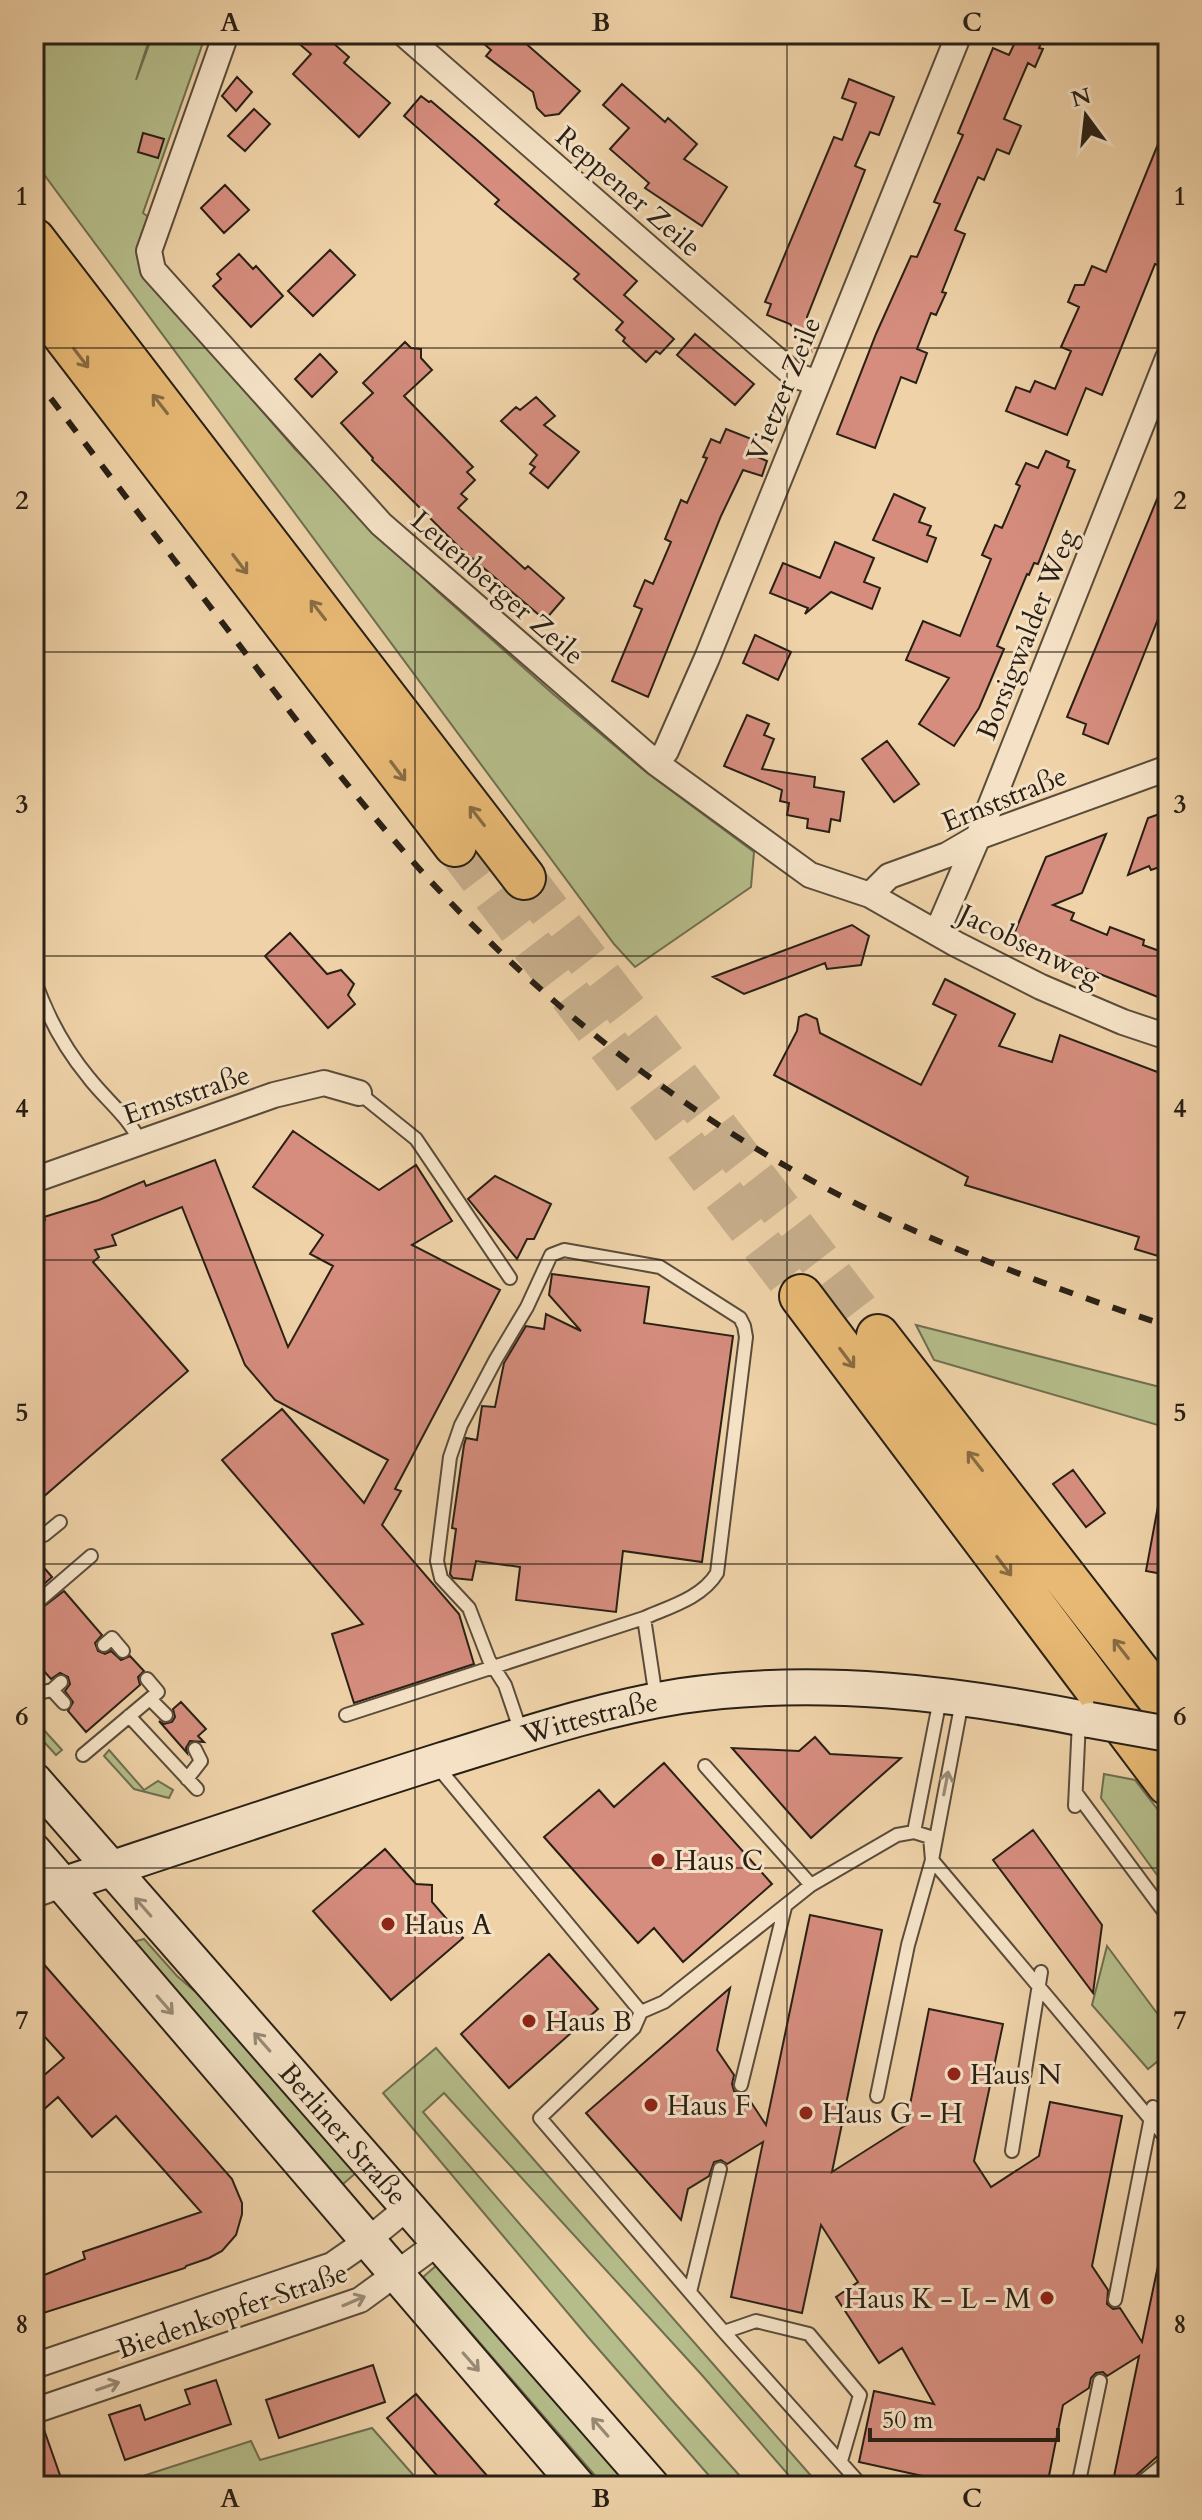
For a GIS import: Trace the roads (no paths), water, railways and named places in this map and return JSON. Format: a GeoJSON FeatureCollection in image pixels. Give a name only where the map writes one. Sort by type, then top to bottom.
{"type":"FeatureCollection","features":[{"type":"Feature","properties":{"kind":"highway"},"geometry":{"type":"LineString","coordinates":[[34,240],[524,878]]}},
{"type":"Feature","properties":{"kind":"highway"},"geometry":{"type":"LineString","coordinates":[[34,296],[455,845]]}},
{"type":"Feature","properties":{"kind":"highway"},"geometry":{"type":"LineString","coordinates":[[801,1296],[1168,1784]]}},
{"type":"Feature","properties":{"kind":"highway"},"geometry":{"type":"LineString","coordinates":[[878,1336],[1168,1710]]}},
{"type":"Feature","properties":{"kind":"main road","name":"Wittestraße"},"geometry":{"type":"LineString","coordinates":[[48,1890],[522,1735],[611,1710],[727,1691],[797,1688],[892,1690],[952,1697],[1168,1734]]}},
{"type":"Feature","properties":{"kind":"main road","name":"Berliner Straße"},"geometry":{"type":"LineString","coordinates":[[34,1780],[652,2486]]}},
{"type":"Feature","properties":{"kind":"main road","name":"Berliner Straße"},"geometry":{"type":"LineString","coordinates":[[34,1851],[48,1890],[368,2240],[578,2486]]}},
{"type":"Feature","properties":{"kind":"street","name":"Leuenberger Zeile"},"geometry":{"type":"LineString","coordinates":[[226,34],[149,251],[153,270],[381,524],[656,763],[810,875],[870,895]]}},
{"type":"Feature","properties":{"kind":"street","name":"Vietzer Zeile"},"geometry":{"type":"LineString","coordinates":[[656,763],[666,751],[707,658],[959,34]]}},
{"type":"Feature","properties":{"kind":"street","name":"Reppener Zeile"},"geometry":{"type":"LineString","coordinates":[[405,35],[794,375],[818,383]]}},
{"type":"Feature","properties":{"kind":"street","name":"Borsigwalder Weg"},"geometry":{"type":"LineString","coordinates":[[937,932],[978,837],[1168,358]]}},
{"type":"Feature","properties":{"kind":"street","name":"Ernststraße"},"geometry":{"type":"LineString","coordinates":[[870,895],[889,876],[947,855],[978,837],[1168,768]]}},
{"type":"Feature","properties":{"kind":"street","name":"Jacobsenweg"},"geometry":{"type":"LineString","coordinates":[[870,895],[1041,987],[1123,1022],[1168,1037]]}},
{"type":"Feature","properties":{"kind":"street","name":"Ernststraße"},"geometry":{"type":"LineString","coordinates":[[34,1180],[274,1095],[324,1083],[359,1093]]}},
{"type":"Feature","properties":{"kind":"street","name":"Biedenkopfer Straße"},"geometry":{"type":"LineString","coordinates":[[34,2366],[332,2265],[407,2208]]}},
{"type":"Feature","properties":{"kind":"street","name":"Biedenkopfer Straße"},"geometry":{"type":"LineString","coordinates":[[34,2411],[360,2300],[438,2243]]}},
{"type":"Feature","properties":{"kind":"lane"},"geometry":{"type":"LineString","coordinates":[[34,978],[46,1012],[88,1077],[134,1128],[140,1142]]}},
{"type":"Feature","properties":{"kind":"lane"},"geometry":{"type":"LineString","coordinates":[[359,1093],[416,1139],[510,1278]]}},
{"type":"Feature","properties":{"kind":"lane"},"geometry":{"type":"LineString","coordinates":[[346,1715],[493,1666],[644,1618],[700,1592],[711,1583],[717,1573],[746,1337],[740,1318],[660,1267],[564,1250],[551,1255],[527,1307],[461,1425],[450,1457],[438,1536],[438,1570],[448,1588],[469,1608],[493,1666],[505,1685],[522,1735]]}},
{"type":"Feature","properties":{"kind":"lane"},"geometry":{"type":"LineString","coordinates":[[34,1524],[44,1535],[60,1522]]}},
{"type":"Feature","properties":{"kind":"lane"},"geometry":{"type":"LineString","coordinates":[[34,1605],[91,1556]]}},
{"type":"Feature","properties":{"kind":"lane"},"geometry":{"type":"LineString","coordinates":[[644,1618],[657,1701]]}},
{"type":"Feature","properties":{"kind":"lane"},"geometry":{"type":"LineString","coordinates":[[104,1645],[112,1638],[123,1651]]}},
{"type":"Feature","properties":{"kind":"lane"},"geometry":{"type":"LineString","coordinates":[[83,1755],[158,1692],[147,1679]]}},
{"type":"Feature","properties":{"kind":"lane"},"geometry":{"type":"LineString","coordinates":[[34,1694],[56,1686],[64,1703]]}},
{"type":"Feature","properties":{"kind":"lane"},"geometry":{"type":"LineString","coordinates":[[128,1696],[197,1789]]}},
{"type":"Feature","properties":{"kind":"lane"},"geometry":{"type":"LineString","coordinates":[[914,1832],[952,1697]]}},
{"type":"Feature","properties":{"kind":"lane"},"geometry":{"type":"LineString","coordinates":[[877,2096],[908,1945],[932,1860],[952,1697]]}},
{"type":"Feature","properties":{"kind":"lane"},"geometry":{"type":"LineString","coordinates":[[139,1707],[166,1715]]}},
{"type":"Feature","properties":{"kind":"lane"},"geometry":{"type":"LineString","coordinates":[[107,1714],[117,1726]]}},
{"type":"Feature","properties":{"kind":"lane"},"geometry":{"type":"LineString","coordinates":[[1085,1719],[1076,1799],[1168,1917]]}},
{"type":"Feature","properties":{"kind":"lane"},"geometry":{"type":"LineString","coordinates":[[88,1731],[98,1743]]}},
{"type":"Feature","properties":{"kind":"lane"},"geometry":{"type":"LineString","coordinates":[[187,1779],[201,1761],[195,1749]]}},
{"type":"Feature","properties":{"kind":"lane"},"geometry":{"type":"LineString","coordinates":[[434,1763],[641,2012]]}},
{"type":"Feature","properties":{"kind":"lane"},"geometry":{"type":"LineString","coordinates":[[705,1766],[811,1885]]}},
{"type":"Feature","properties":{"kind":"lane"},"geometry":{"type":"LineString","coordinates":[[862,2486],[784,2390],[724,2332],[540,2118],[634,2028],[641,2012],[664,2002],[811,1885],[897,1835],[914,1832],[930,1837],[932,1860],[1168,2140]]}},
{"type":"Feature","properties":{"kind":"lane"},"geometry":{"type":"LineString","coordinates":[[741,2085],[785,1907]]}},
{"type":"Feature","properties":{"kind":"lane"},"geometry":{"type":"LineString","coordinates":[[575,1930],[585,1921]]}},
{"type":"Feature","properties":{"kind":"lane"},"geometry":{"type":"LineString","coordinates":[[1012,2151],[1041,1972]]}},
{"type":"Feature","properties":{"kind":"lane"},"geometry":{"type":"LineString","coordinates":[[1115,2300],[1153,2107]]}},
{"type":"Feature","properties":{"kind":"lane"},"geometry":{"type":"LineString","coordinates":[[690,2292],[720,2169]]}},
{"type":"Feature","properties":{"kind":"lane"},"geometry":{"type":"LineString","coordinates":[[724,2332],[756,2321],[809,2334],[860,2395],[841,2461]]}},
{"type":"Feature","properties":{"kind":"lane"},"geometry":{"type":"LineString","coordinates":[[837,2368],[849,2358]]}},
{"type":"Feature","properties":{"kind":"lane"},"geometry":{"type":"LineString","coordinates":[[1078,2486],[1100,2381]]}},
{"type":"Feature","properties":{"kind":"lane"},"geometry":{"type":"LineString","coordinates":[[1137,2486],[1168,2461]]}},
{"type":"Feature","properties":{"kind":"tunnel"},"geometry":{"type":"LineString","coordinates":[[455,845],[801,1296]]}},
{"type":"Feature","properties":{"kind":"tunnel"},"geometry":{"type":"LineString","coordinates":[[524,878],[878,1336]]}},
{"type":"Feature","properties":{"kind":"railway"},"geometry":{"type":"LineString","coordinates":[[34,376],[290,712],[387,832],[492,944],[577,1020],[621,1056],[715,1122],[763,1153],[863,1207],[975,1256],[1168,1326]]}},
{"type":"Feature","properties":{"kind":"place","name":"Haus C"},"geometry":{"type":"Point","coordinates":[658,1860]}},
{"type":"Feature","properties":{"kind":"place","name":"Haus A"},"geometry":{"type":"Point","coordinates":[388,1924]}},
{"type":"Feature","properties":{"kind":"place","name":"Haus B"},"geometry":{"type":"Point","coordinates":[529,2021]}},
{"type":"Feature","properties":{"kind":"place","name":"Haus N"},"geometry":{"type":"Point","coordinates":[954,2074]}},
{"type":"Feature","properties":{"kind":"place","name":"Haus F"},"geometry":{"type":"Point","coordinates":[651,2105]}},
{"type":"Feature","properties":{"kind":"place","name":"Haus G - H"},"geometry":{"type":"Point","coordinates":[806,2113]}},
{"type":"Feature","properties":{"kind":"place","name":"Haus K - L - M"},"geometry":{"type":"Point","coordinates":[1047,2298]}}]}
